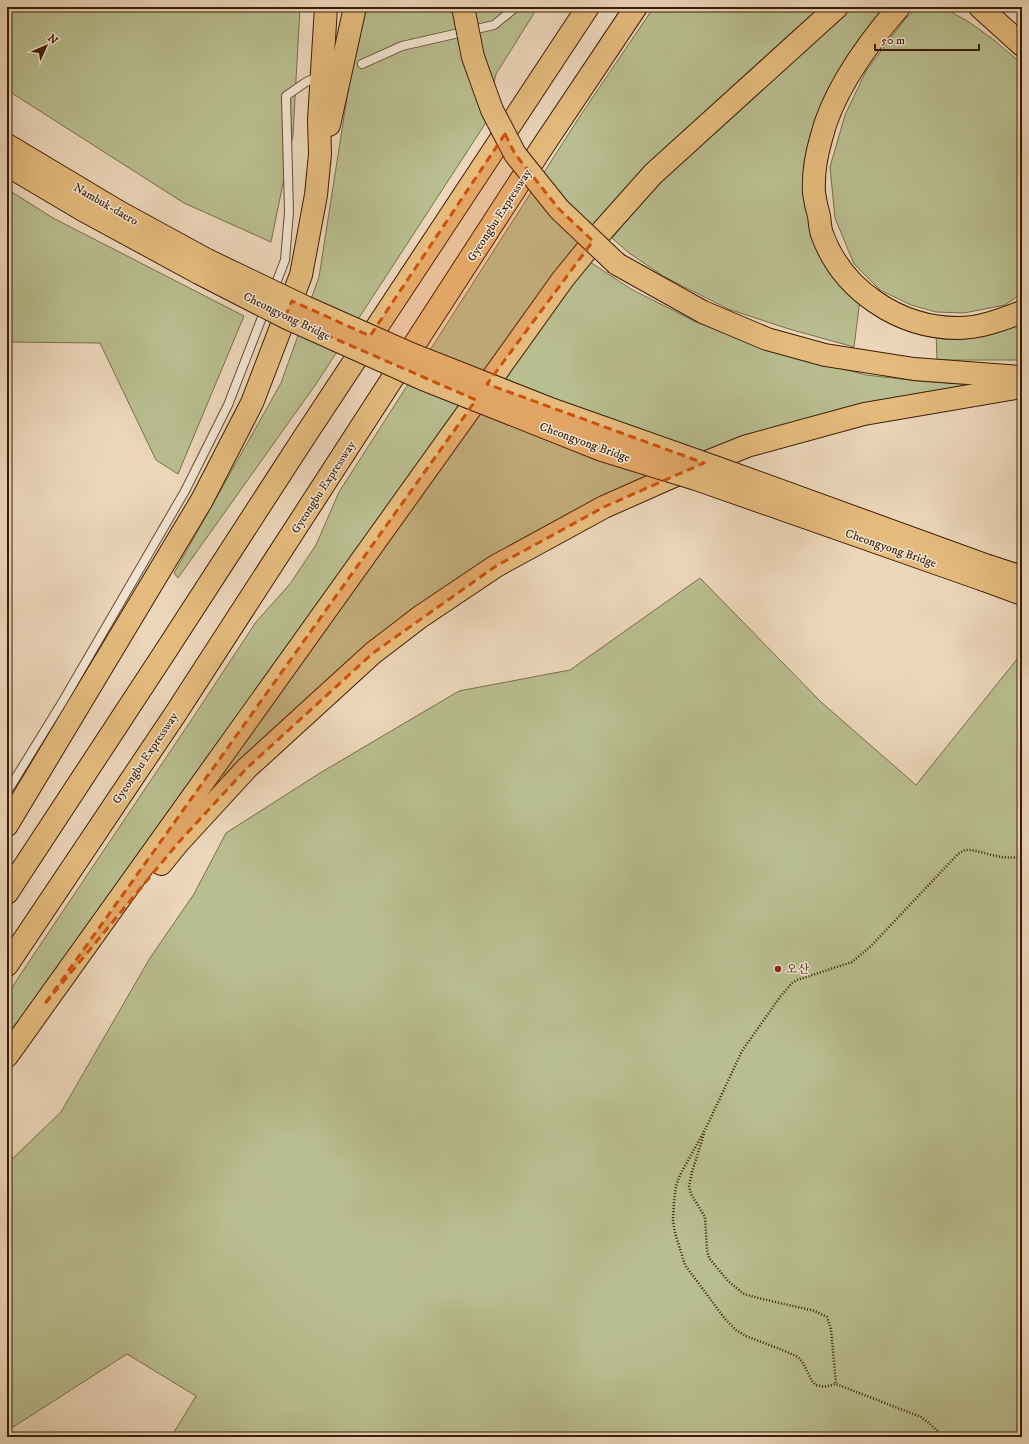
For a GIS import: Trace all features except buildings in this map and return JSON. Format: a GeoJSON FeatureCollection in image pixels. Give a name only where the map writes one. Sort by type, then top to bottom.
{"type":"FeatureCollection","features":[{"type":"Feature","properties":{"kind":"highway"},"geometry":{"type":"LineString","coordinates":[[7,825],[202,500],[252,403],[302,275],[316,195],[320,154],[319,120],[326,7]]}},
{"type":"Feature","properties":{"kind":"highway"},"geometry":{"type":"LineString","coordinates":[[320,154],[332,116],[355,7]]}},
{"type":"Feature","properties":{"kind":"highway"},"geometry":{"type":"LineString","coordinates":[[463,7],[476,64],[492,110],[515,154],[559,209],[617,264],[703,312],[767,339],[825,355],[914,369],[1022,377]]}},
{"type":"Feature","properties":{"kind":"highway"},"geometry":{"type":"LineString","coordinates":[[7,893],[172,643],[303,439],[588,7]]}},
{"type":"Feature","properties":{"kind":"highway","name":"Gyeongbu Expressway"},"geometry":{"type":"LineString","coordinates":[[7,965],[176,713],[539,152],[636,7]]}},
{"type":"Feature","properties":{"kind":"highway"},"geometry":{"type":"LineString","coordinates":[[7,1056],[563,279],[603,230],[653,174],[837,7]]}},
{"type":"Feature","properties":{"kind":"highway"},"geometry":{"type":"LineString","coordinates":[[899,7],[868,44],[840,91],[827,119],[821,139],[816,166],[814,193],[822,234],[836,261],[856,287],[877,304],[902,316],[930,326],[958,328],[991,324],[1022,312]]}},
{"type":"Feature","properties":{"kind":"highway"},"geometry":{"type":"LineString","coordinates":[[980,7],[1022,45]]}},
{"type":"Feature","properties":{"kind":"highway"},"geometry":{"type":"LineString","coordinates":[[988,7],[1022,28]]}},
{"type":"Feature","properties":{"kind":"highway","name":"Nambuk-daero"},"geometry":{"type":"LineString","coordinates":[[7,145],[119,212],[203,267]]}},
{"type":"Feature","properties":{"kind":"highway","name":"Nambuk-daero"},"geometry":{"type":"LineString","coordinates":[[7,165],[83,210],[203,267]]}},
{"type":"Feature","properties":{"kind":"highway","name":"Cheongyong Bridge"},"geometry":{"type":"LineString","coordinates":[[203,267],[287,318],[423,379],[602,450],[986,573]]}},
{"type":"Feature","properties":{"kind":"highway"},"geometry":{"type":"LineString","coordinates":[[44,1005],[178,843],[247,768],[373,653],[420,617],[496,566],[604,507],[692,468],[747,446],[864,414],[1022,387]]}},
{"type":"Feature","properties":{"kind":"highway"},"geometry":{"type":"LineString","coordinates":[[986,573],[1022,578]]}},
{"type":"Feature","properties":{"kind":"highway"},"geometry":{"type":"LineString","coordinates":[[986,573],[1022,594]]}},
{"type":"Feature","properties":{"kind":"lane"},"geometry":{"type":"LineString","coordinates":[[362,64],[402,46],[494,25],[516,7]]}},
{"type":"Feature","properties":{"kind":"lane"},"geometry":{"type":"LineString","coordinates":[[7,792],[63,701],[185,491],[228,405],[285,260],[289,212],[286,96],[313,79]]}},
{"type":"Feature","properties":{"kind":"path"},"geometry":{"type":"LineString","coordinates":[[944,1437],[921,1417],[836,1384],[824,1387],[816,1385],[812,1381],[803,1363],[798,1357],[736,1330],[725,1319],[685,1265],[675,1233],[673,1221],[676,1186],[680,1175],[706,1128],[742,1051],[792,983],[802,978],[844,965],[858,958],[952,860],[962,852],[970,850],[1002,858],[1022,856]]}},
{"type":"Feature","properties":{"kind":"path"},"geometry":{"type":"LineString","coordinates":[[706,1128],[689,1186],[705,1217],[707,1250],[709,1258],[728,1281],[744,1294],[815,1311],[827,1317],[830,1321],[836,1384]]}},
{"type":"Feature","properties":{"kind":"highlighted area"},"geometry":{"type":"Polygon","coordinates":[[[505,134],[515,154],[559,209],[593,241],[487,384],[704,463],[604,507],[496,566],[373,653],[247,768],[178,843],[44,1005],[476,400],[285,317],[292,301],[370,336],[505,134]]]}},
{"type":"Feature","properties":{"kind":"green space"},"geometry":{"type":"Polygon","coordinates":[[[7,7],[300,7],[293,135],[271,242],[184,203],[7,90],[7,7]]]}},
{"type":"Feature","properties":{"kind":"green space"},"geometry":{"type":"Polygon","coordinates":[[[366,7],[538,7],[496,74],[485,124],[316,384],[178,578],[174,573],[281,383],[319,277],[350,78],[366,7]]]}},
{"type":"Feature","properties":{"kind":"green space"},"geometry":{"type":"Polygon","coordinates":[[[654,7],[823,7],[788,36],[629,187],[7,1040],[7,996],[20,975],[256,622],[290,584],[316,545],[339,492],[582,113],[654,7]]]}},
{"type":"Feature","properties":{"kind":"green space"},"geometry":{"type":"Polygon","coordinates":[[[851,7],[892,7],[827,103],[809,212],[860,299],[854,347],[789,329],[728,309],[663,276],[629,253],[612,238],[662,179],[851,7]]]}},
{"type":"Feature","properties":{"kind":"green space"},"geometry":{"type":"Polygon","coordinates":[[[918,7],[942,7],[969,22],[994,40],[1022,64],[1022,293],[1005,305],[964,313],[936,312],[911,305],[880,290],[854,264],[835,218],[830,167],[845,115],[866,71],[905,19],[918,7]]]}},
{"type":"Feature","properties":{"kind":"green space"},"geometry":{"type":"Polygon","coordinates":[[[7,189],[53,218],[244,316],[178,474],[156,460],[100,343],[7,342],[7,189]]]}},
{"type":"Feature","properties":{"kind":"green space"},"geometry":{"type":"Polygon","coordinates":[[[590,262],[631,289],[698,323],[779,352],[866,375],[961,384],[965,387],[754,435],[370,645],[285,718],[227,774],[222,775],[223,769],[544,322],[590,262]]]}},
{"type":"Feature","properties":{"kind":"green space"},"geometry":{"type":"Polygon","coordinates":[[[1022,323],[1022,360],[937,360],[936,332],[1022,323]]]}},
{"type":"Feature","properties":{"kind":"green space"},"geometry":{"type":"Polygon","coordinates":[[[700,578],[821,702],[916,785],[1022,653],[1022,1437],[171,1437],[196,1396],[127,1354],[7,1431],[7,1164],[61,1112],[150,958],[194,894],[226,833],[320,773],[459,691],[570,670],[700,578]]]}},
{"type":"Feature","properties":{"kind":"place","name":"오산"},"geometry":{"type":"Point","coordinates":[778,969]}}]}
